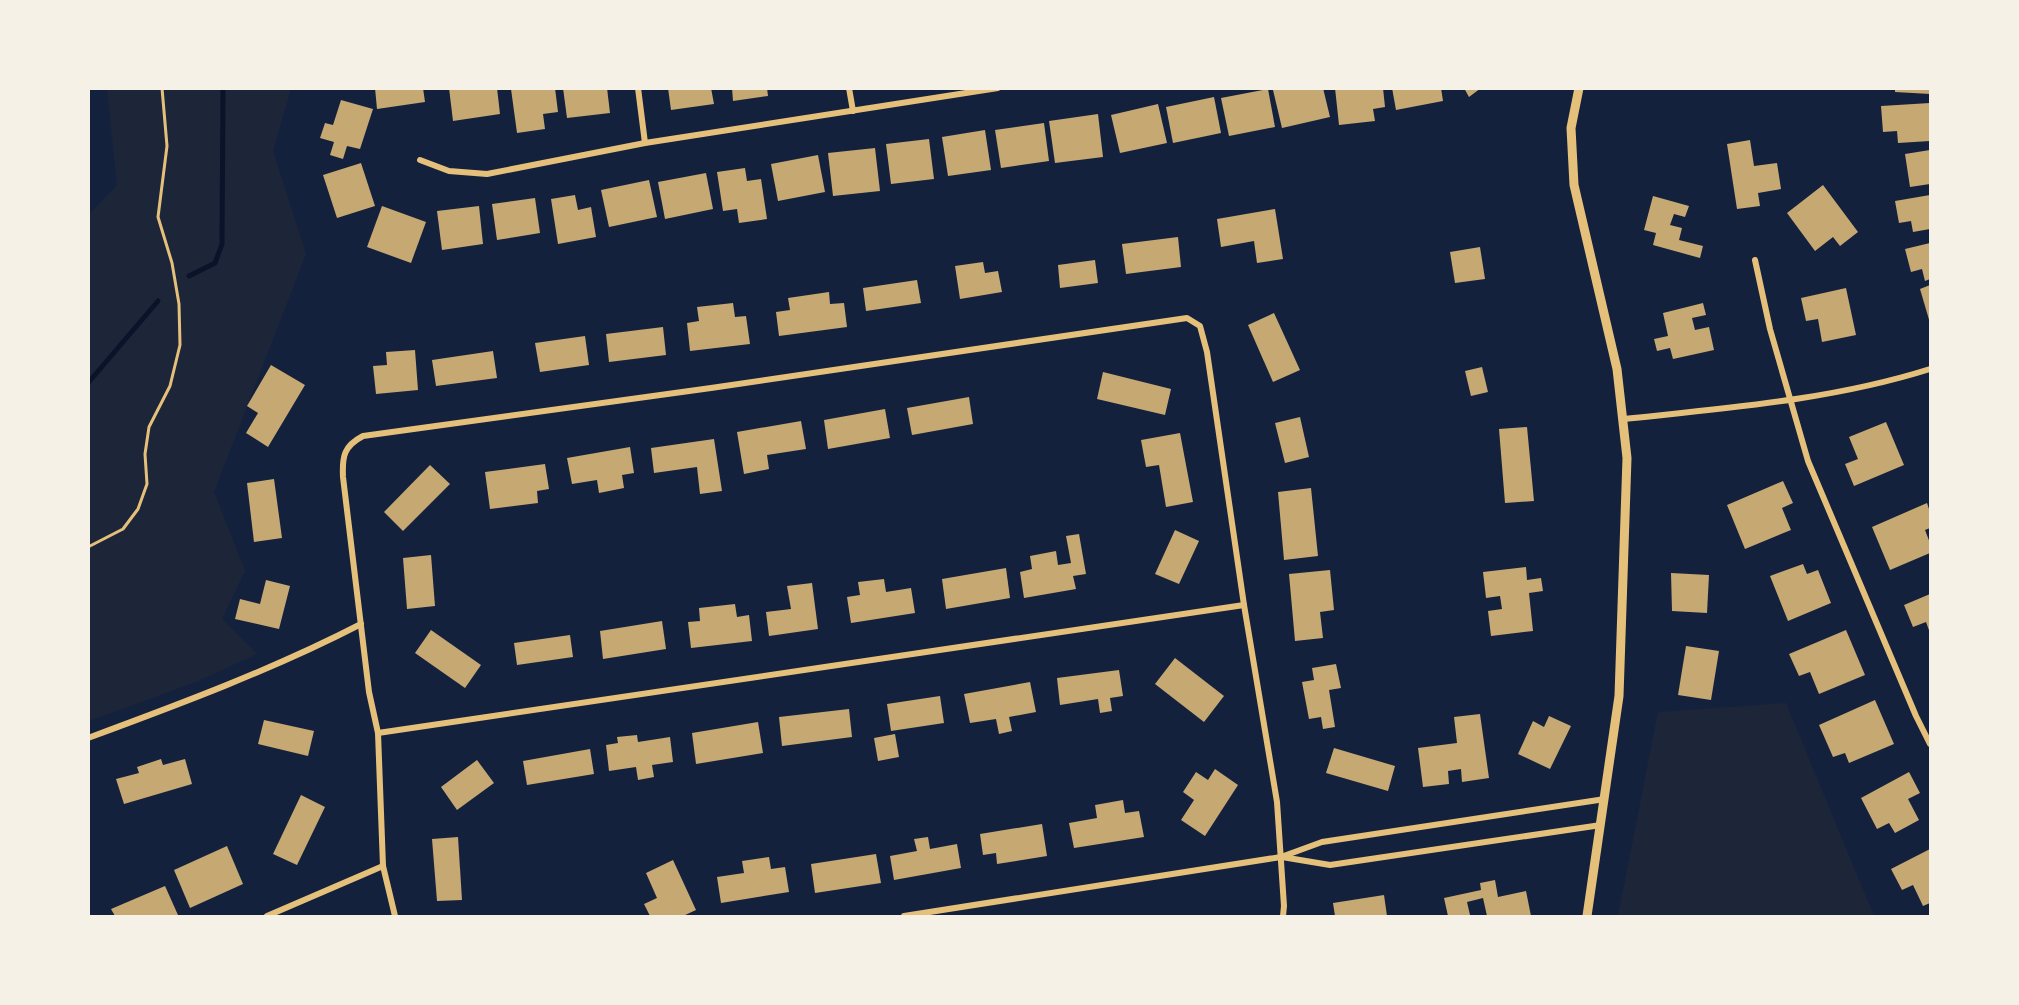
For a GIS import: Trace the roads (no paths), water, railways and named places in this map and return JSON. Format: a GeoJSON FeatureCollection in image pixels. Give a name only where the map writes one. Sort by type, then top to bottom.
{"type":"FeatureCollection","features":[{"type":"Feature","properties":{"kind":"street"},"geometry":{"type":"LineString","coordinates":[[638,88],[645,143]]}},
{"type":"Feature","properties":{"kind":"street"},"geometry":{"type":"LineString","coordinates":[[849,88],[853,111]]}},
{"type":"Feature","properties":{"kind":"street"},"geometry":{"type":"LineString","coordinates":[[420,159],[449,171],[486,174],[645,143],[998,88]]}},
{"type":"Feature","properties":{"kind":"street"},"geometry":{"type":"LineString","coordinates":[[1579,88],[1571,128],[1574,185],[1617,369],[1624,419],[1627,496],[1619,696],[1587,916]]}},
{"type":"Feature","properties":{"kind":"street"},"geometry":{"type":"LineString","coordinates":[[1755,260],[1789,399],[1808,460],[1916,716],[1930,744]]}},
{"type":"Feature","properties":{"kind":"street"},"geometry":{"type":"LineString","coordinates":[[395,916],[383,866],[378,733],[361,624],[342,462],[346,448],[353,441],[363,436],[711,388],[1187,318],[1196,321],[1207,352],[1244,604],[1277,802],[1283,916]]}},
{"type":"Feature","properties":{"kind":"street"},"geometry":{"type":"LineString","coordinates":[[1624,419],[1847,390],[1930,369]]}},
{"type":"Feature","properties":{"kind":"street"},"geometry":{"type":"LineString","coordinates":[[378,733],[1244,604]]}},
{"type":"Feature","properties":{"kind":"street"},"geometry":{"type":"LineString","coordinates":[[88,738],[209,692],[324,643],[361,624]]}},
{"type":"Feature","properties":{"kind":"street"},"geometry":{"type":"LineString","coordinates":[[904,916],[946,914],[1281,857],[1322,842],[1605,799]]}},
{"type":"Feature","properties":{"kind":"street"},"geometry":{"type":"LineString","coordinates":[[1281,857],[1330,865],[1601,825]]}},
{"type":"Feature","properties":{"kind":"street"},"geometry":{"type":"LineString","coordinates":[[267,916],[383,866]]}},
{"type":"Feature","properties":{"kind":"waterway"},"geometry":{"type":"LineString","coordinates":[[189,276],[215,263],[222,244],[223,88]]}},
{"type":"Feature","properties":{"kind":"waterway"},"geometry":{"type":"LineString","coordinates":[[88,383],[158,301]]}}]}
